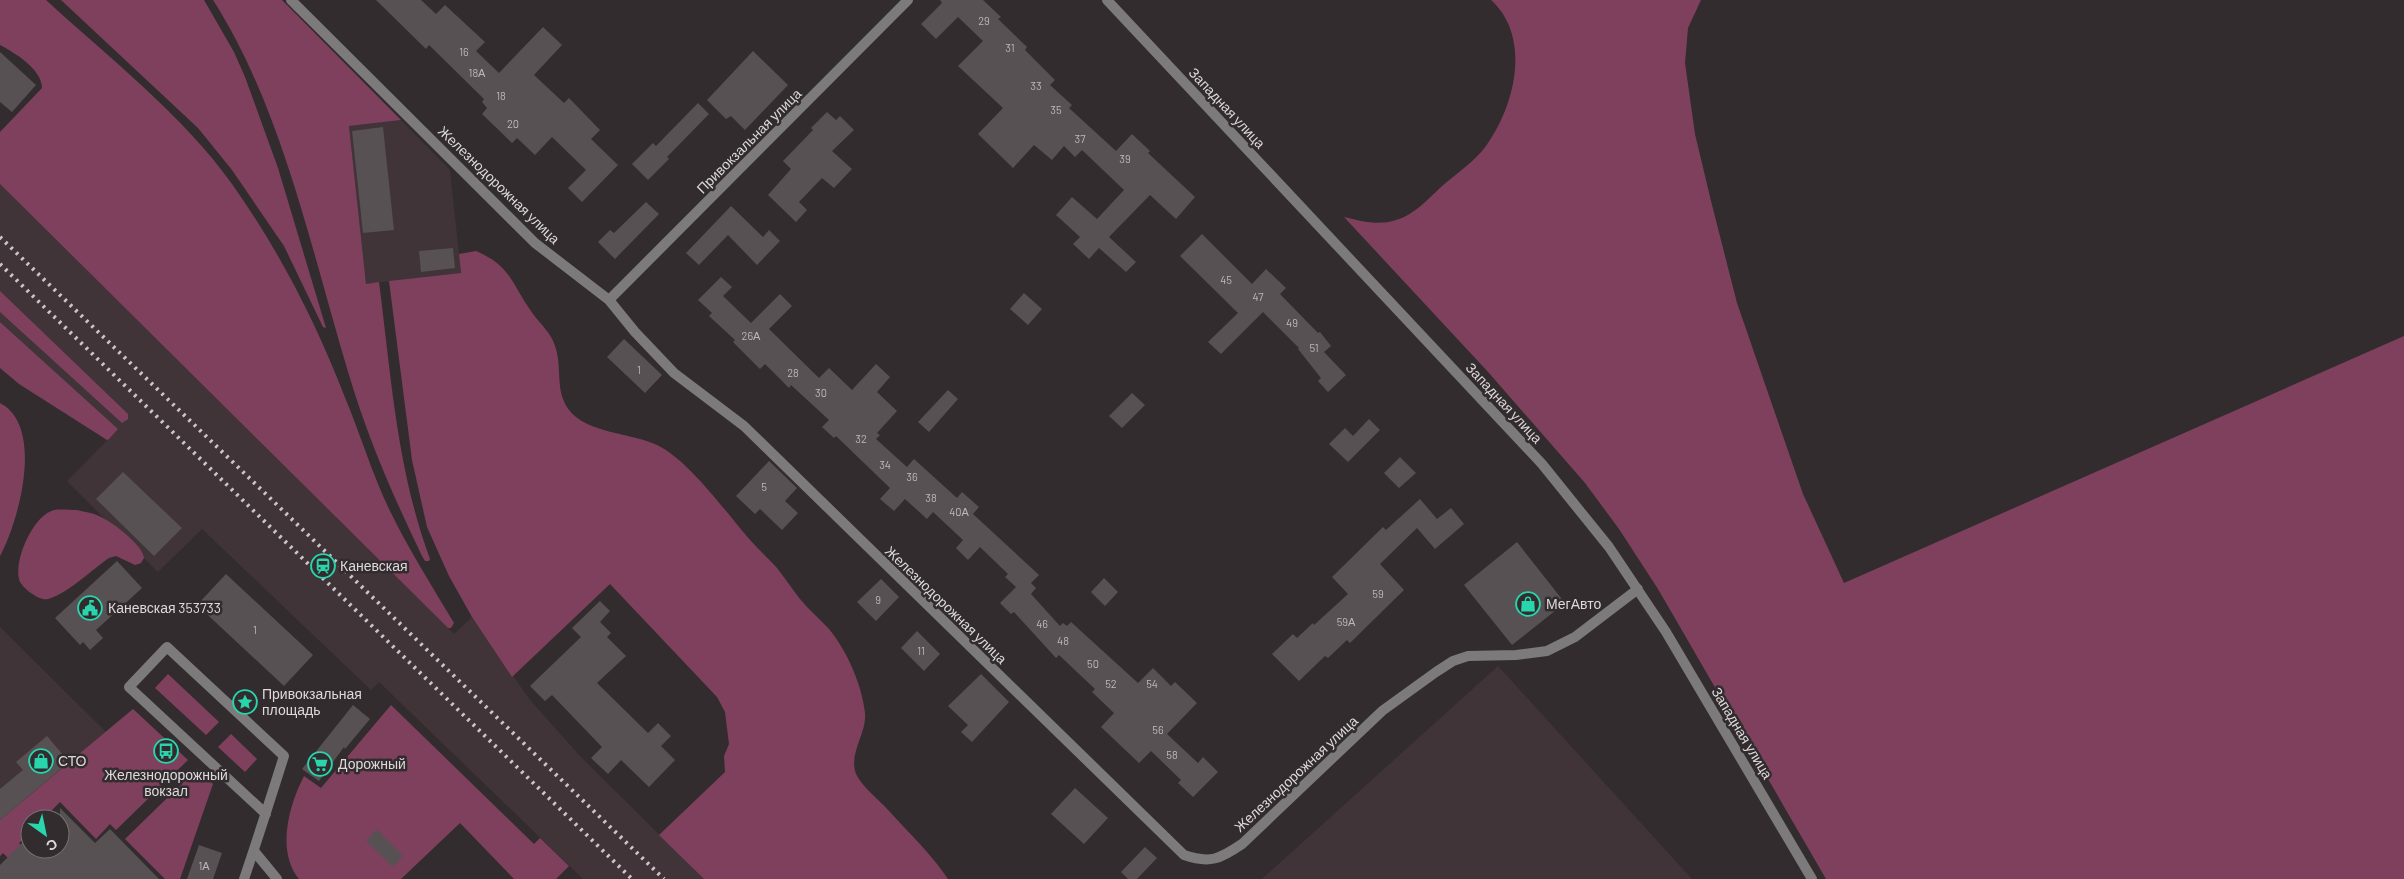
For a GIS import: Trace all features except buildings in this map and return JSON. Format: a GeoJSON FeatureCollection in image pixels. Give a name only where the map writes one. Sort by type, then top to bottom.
{"type":"FeatureCollection","features":[{"type":"Feature","properties":{"kind":"street","name":"Железнодорожная улица"},"geometry":{"type":"LineString","coordinates":[[291,0],[535,243],[609,300],[635,332],[674,374],[744,426],[1178,852],[1191,858],[1204,861],[1217,859],[1242,844],[1382,712],[1447,664],[1468,656],[1516,655],[1547,651],[1575,638],[1638,589]]}},
{"type":"Feature","properties":{"kind":"street","name":"Привокзальная улица"},"geometry":{"type":"LineString","coordinates":[[609,300],[908,0]]}},
{"type":"Feature","properties":{"kind":"street","name":"Западная улица"},"geometry":{"type":"LineString","coordinates":[[1107,0],[1542,464],[1610,547],[1666,632],[1812,879]]}},
{"type":"Feature","properties":{"kind":"street"},"geometry":{"type":"LineString","coordinates":[[244,879],[254,851],[266,814],[284,756],[167,647],[129,687],[266,814]]}},
{"type":"Feature","properties":{"kind":"street"},"geometry":{"type":"LineString","coordinates":[[254,851],[277,879]]}},
{"type":"Feature","properties":{"kind":"shaded area"},"geometry":{"type":"Polygon","coordinates":[[[0,0],[46,0],[168,110],[191,134],[232,184],[265,234],[308,312],[333,367],[390,511],[454,623],[451,628],[448,628],[0,184],[0,132],[42,88],[38,74],[33,68],[20,57],[0,45],[0,0]]]}},
{"type":"Feature","properties":{"kind":"shaded area"},"geometry":{"type":"Polygon","coordinates":[[[61,0],[204,0],[234,52],[245,77],[278,168],[326,328],[323,327],[284,246],[232,170],[198,128],[61,0]]]}},
{"type":"Feature","properties":{"kind":"shaded area"},"geometry":{"type":"Polygon","coordinates":[[[213,0],[282,0],[401,120],[349,126],[366,284],[379,282],[403,457],[429,561],[425,561],[422,556],[403,515],[385,475],[361,412],[296,190],[279,139],[260,90],[238,44],[213,0]]]}},
{"type":"Feature","properties":{"kind":"shaded area"},"geometry":{"type":"Polygon","coordinates":[[[1491,0],[1701,0],[1688,28],[1685,63],[1695,134],[1711,201],[1737,303],[1803,494],[1844,583],[2404,336],[2404,879],[1826,879],[1658,589],[1619,529],[1585,483],[1489,373],[1344,217],[1376,223],[1403,218],[1420,206],[1482,152],[1505,112],[1515,72],[1515,52],[1512,33],[1504,15],[1491,0]]]}},
{"type":"Feature","properties":{"kind":"shaded area"},"geometry":{"type":"Polygon","coordinates":[[[401,120],[450,170],[461,273],[366,284],[349,126],[401,120]]]}},
{"type":"Feature","properties":{"kind":"shaded area"},"geometry":{"type":"Polygon","coordinates":[[[0,184],[454,634],[472,617],[530,700],[580,756],[704,879],[583,879],[379,682],[371,690],[202,529],[158,572],[67,481],[118,429],[0,322],[0,184]]]}},
{"type":"Feature","properties":{"kind":"shaded area"},"geometry":{"type":"Polygon","coordinates":[[[476,251],[504,269],[551,338],[558,357],[560,388],[569,410],[577,418],[598,428],[657,445],[682,463],[707,488],[751,541],[777,568],[803,603],[836,638],[853,669],[861,691],[865,713],[864,727],[855,756],[854,764],[857,776],[865,787],[928,853],[948,879],[704,879],[659,835],[725,772],[724,756],[729,744],[725,712],[717,697],[610,584],[512,677],[472,617],[449,576],[427,527],[412,460],[389,281],[461,273],[459,254],[476,251]]]}},
{"type":"Feature","properties":{"kind":"shaded area"},"geometry":{"type":"Polygon","coordinates":[[[0,291],[128,414],[128,419],[122,423],[0,312],[0,291]]]}},
{"type":"Feature","properties":{"kind":"shaded area"},"geometry":{"type":"Polygon","coordinates":[[[0,322],[118,429],[109,439],[107,440],[19,384],[0,368],[0,322]]]}},
{"type":"Feature","properties":{"kind":"shaded area"},"geometry":{"type":"Polygon","coordinates":[[[0,403],[14,415],[22,432],[25,452],[20,498],[14,521],[0,556],[0,403]]]}},
{"type":"Feature","properties":{"kind":"shaded area"},"geometry":{"type":"Polygon","coordinates":[[[54,510],[77,510],[95,514],[126,534],[138,547],[144,558],[141,563],[135,565],[116,556],[109,558],[64,592],[48,599],[39,598],[23,586],[18,574],[19,563],[26,541],[32,530],[46,514],[54,510]]]}},
{"type":"Feature","properties":{"kind":"shaded area"},"geometry":{"type":"Polygon","coordinates":[[[0,627],[106,732],[0,820],[0,627]]]}},
{"type":"Feature","properties":{"kind":"shaded area"},"geometry":{"type":"Polygon","coordinates":[[[1498,666],[1692,879],[1262,879],[1498,666]]]}},
{"type":"Feature","properties":{"kind":"shaded area"},"geometry":{"type":"Polygon","coordinates":[[[168,674],[219,722],[206,735],[155,688],[168,674]]]}},
{"type":"Feature","properties":{"kind":"shaded area"},"geometry":{"type":"Polygon","coordinates":[[[391,705],[534,844],[540,838],[569,866],[556,879],[514,879],[460,823],[401,879],[299,879],[292,868],[288,855],[287,828],[294,800],[304,776],[321,788],[391,705]]]}},
{"type":"Feature","properties":{"kind":"shaded area"},"geometry":{"type":"Polygon","coordinates":[[[133,709],[188,760],[116,830],[110,824],[96,839],[70,812],[70,809],[67,809],[60,802],[53,809],[20,809],[20,859],[35,859],[44,868],[29,879],[3,853],[0,856],[0,820],[133,709]]]}},
{"type":"Feature","properties":{"kind":"shaded area"},"geometry":{"type":"Polygon","coordinates":[[[231,734],[257,759],[245,772],[218,747],[231,734]]]}},
{"type":"Feature","properties":{"kind":"shaded area"},"geometry":{"type":"Polygon","coordinates":[[[197,769],[213,784],[180,879],[165,879],[125,839],[197,769]]]}},
{"type":"Feature","properties":{"kind":"railway"},"geometry":{"type":"LineString","coordinates":[[0,237],[664,879]]}},
{"type":"Feature","properties":{"kind":"railway"},"geometry":{"type":"LineString","coordinates":[[0,264],[632,879]]}},
{"type":"Feature","properties":{"kind":"place","name":"Каневская"},"geometry":{"type":"Point","coordinates":[323,566]}},
{"type":"Feature","properties":{"kind":"place","name":"МегАвто"},"geometry":{"type":"Point","coordinates":[1528,604]}},
{"type":"Feature","properties":{"kind":"place","name":"Каневская 353733"},"geometry":{"type":"Point","coordinates":[90,608]}},
{"type":"Feature","properties":{"kind":"place","name":"Привокзальная площадь"},"geometry":{"type":"Point","coordinates":[245,702]}},
{"type":"Feature","properties":{"kind":"place","name":"Железнодорожный вокзал"},"geometry":{"type":"Point","coordinates":[166,751]}},
{"type":"Feature","properties":{"kind":"place","name":"СТО"},"geometry":{"type":"Point","coordinates":[41,761]}},
{"type":"Feature","properties":{"kind":"place","name":"Дорожный"},"geometry":{"type":"Point","coordinates":[320,764]}}]}
